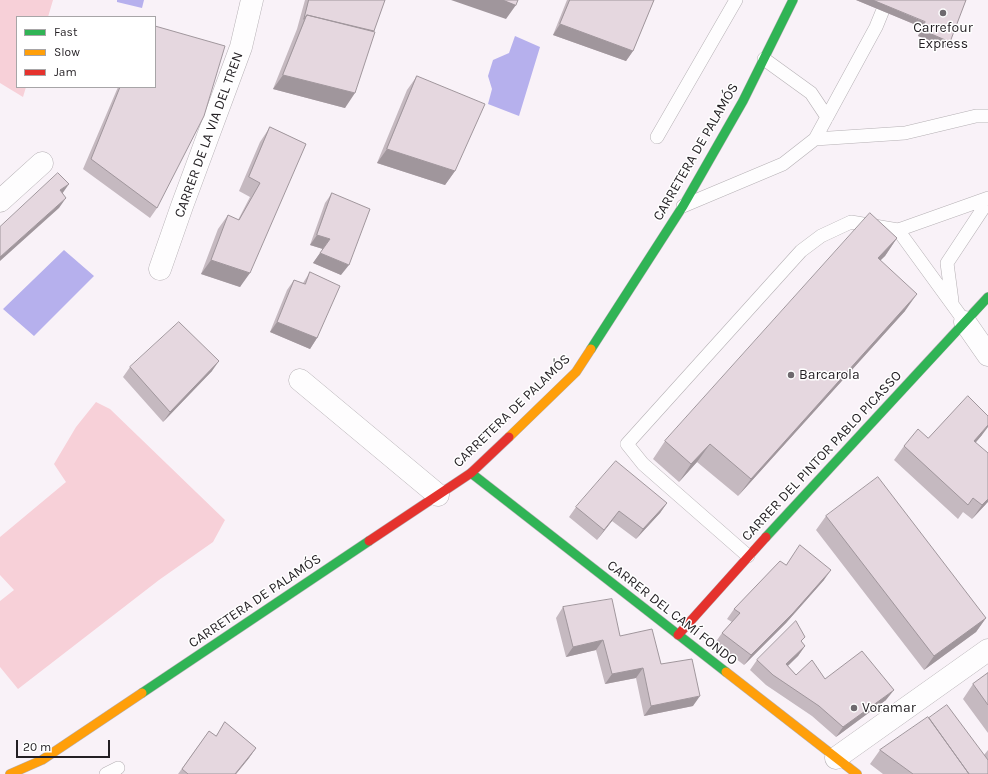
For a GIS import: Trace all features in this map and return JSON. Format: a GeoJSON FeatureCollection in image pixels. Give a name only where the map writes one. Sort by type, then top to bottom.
{"type":"FeatureCollection","features":[{"type":"Feature","properties":{"kind":"main road","name":"CARRETERA DE PALAMÓS"},"geometry":{"type":"LineString","coordinates":[[10,774],[42,760],[471,473],[576,372],[683,206],[743,101],[793,0]]}},
{"type":"Feature","properties":{"kind":"main road","name":"CARRER DEL PINTOR PABLO PICASSO"},"geometry":{"type":"LineString","coordinates":[[678,635],[748,556],[988,297]]}},
{"type":"Feature","properties":{"kind":"main road","name":"CARRER DEL CAMÍ FONDO"},"geometry":{"type":"LineString","coordinates":[[471,473],[857,774]]}},
{"type":"Feature","properties":{"kind":"street","name":"CARRER DE LA VIA DEL TREN"},"geometry":{"type":"LineString","coordinates":[[160,269],[241,47],[252,0]]}},
{"type":"Feature","properties":{"kind":"street"},"geometry":{"type":"LineString","coordinates":[[0,201],[42,163]]}},
{"type":"Feature","properties":{"kind":"street"},"geometry":{"type":"LineString","coordinates":[[965,322],[988,355]]}},
{"type":"Feature","properties":{"kind":"street"},"geometry":{"type":"LineString","coordinates":[[300,380],[438,495]]}},
{"type":"Feature","properties":{"kind":"street"},"geometry":{"type":"LineString","coordinates":[[836,758],[988,650]]}},
{"type":"Feature","properties":{"kind":"lane"},"geometry":{"type":"LineString","coordinates":[[657,137],[736,0]]}},
{"type":"Feature","properties":{"kind":"lane"},"geometry":{"type":"LineString","coordinates":[[683,206],[783,164],[815,138],[876,27],[887,0]]}},
{"type":"Feature","properties":{"kind":"lane"},"geometry":{"type":"LineString","coordinates":[[764,59],[811,93],[827,117]]}},
{"type":"Feature","properties":{"kind":"lane"},"geometry":{"type":"LineString","coordinates":[[815,138],[905,133],[976,116],[988,116]]}},
{"type":"Feature","properties":{"kind":"lane"},"geometry":{"type":"LineString","coordinates":[[748,556],[643,464],[627,444],[801,251],[821,236],[851,222],[898,230],[988,198]]}},
{"type":"Feature","properties":{"kind":"lane"},"geometry":{"type":"LineString","coordinates":[[952,303],[948,263],[988,201]]}},
{"type":"Feature","properties":{"kind":"lane"},"geometry":{"type":"LineString","coordinates":[[898,230],[965,322]]}},
{"type":"Feature","properties":{"kind":"lane"},"geometry":{"type":"LineString","coordinates":[[106,774],[118,768]]}},
{"type":"Feature","properties":{"kind":"shaded area"},"geometry":{"type":"Polygon","coordinates":[[[0,0],[53,0],[48,16],[16,16],[16,88],[26,88],[23,97],[0,83],[0,0]]]}},
{"type":"Feature","properties":{"kind":"shaded area"},"geometry":{"type":"Polygon","coordinates":[[[117,0],[144,0],[142,8],[117,2],[117,0]]]}},
{"type":"Feature","properties":{"kind":"shaded area"},"geometry":{"type":"Polygon","coordinates":[[[515,36],[540,47],[519,116],[488,104],[492,89],[488,76],[493,60],[509,53],[515,36]]]}},
{"type":"Feature","properties":{"kind":"shaded area"},"geometry":{"type":"Polygon","coordinates":[[[64,250],[94,276],[34,336],[3,309],[64,250]]]}},
{"type":"Feature","properties":{"kind":"shaded area"},"geometry":{"type":"Polygon","coordinates":[[[96,402],[110,409],[225,520],[213,542],[159,580],[18,689],[0,667],[0,601],[14,590],[0,575],[0,537],[66,482],[54,464],[76,427],[96,402]]]}},
{"type":"Feature","properties":{"kind":"building"},"geometry":{"type":"Polygon","coordinates":[[[309,0],[385,0],[374,31],[307,15],[304,19],[309,0]]]}},
{"type":"Feature","properties":{"kind":"building"},"geometry":{"type":"Polygon","coordinates":[[[503,0],[518,0],[516,5],[503,0]]]}},
{"type":"Feature","properties":{"kind":"building"},"geometry":{"type":"Polygon","coordinates":[[[570,0],[654,0],[633,51],[560,24],[570,0]]]}},
{"type":"Feature","properties":{"kind":"building","name":"Carrefour Express"},"geometry":{"type":"Polygon","coordinates":[[[873,0],[966,0],[950,42],[922,30],[925,22],[873,0]]]}},
{"type":"Feature","properties":{"kind":"building"},"geometry":{"type":"Polygon","coordinates":[[[307,15],[375,32],[355,93],[283,75],[307,15]]]}},
{"type":"Feature","properties":{"kind":"building"},"geometry":{"type":"Polygon","coordinates":[[[156,26],[225,46],[204,116],[157,208],[91,159],[120,88],[156,88],[156,26]]]}},
{"type":"Feature","properties":{"kind":"building"},"geometry":{"type":"Polygon","coordinates":[[[417,76],[485,104],[455,171],[387,149],[417,76]]]}},
{"type":"Feature","properties":{"kind":"building"},"geometry":{"type":"Polygon","coordinates":[[[270,127],[306,144],[250,273],[211,260],[228,215],[239,220],[260,183],[249,177],[270,127]]]}},
{"type":"Feature","properties":{"kind":"building"},"geometry":{"type":"Polygon","coordinates":[[[58,173],[69,184],[60,190],[66,198],[0,257],[0,227],[58,173]]]}},
{"type":"Feature","properties":{"kind":"building"},"geometry":{"type":"Polygon","coordinates":[[[332,193],[370,209],[349,265],[320,253],[330,239],[317,235],[332,193]]]}},
{"type":"Feature","properties":{"kind":"building"},"geometry":{"type":"Polygon","coordinates":[[[870,213],[897,238],[878,258],[917,294],[751,479],[710,444],[691,464],[665,441],[870,213]]]}},
{"type":"Feature","properties":{"kind":"building"},"geometry":{"type":"Polygon","coordinates":[[[310,272],[340,286],[317,338],[277,322],[294,280],[305,284],[310,272]]]}},
{"type":"Feature","properties":{"kind":"building"},"geometry":{"type":"Polygon","coordinates":[[[179,322],[219,361],[170,412],[130,367],[179,322]]]}},
{"type":"Feature","properties":{"kind":"building"},"geometry":{"type":"Polygon","coordinates":[[[968,396],[988,416],[988,425],[974,441],[988,453],[988,499],[982,505],[973,498],[968,505],[904,446],[918,429],[928,438],[968,396]]]}},
{"type":"Feature","properties":{"kind":"building"},"geometry":{"type":"Polygon","coordinates":[[[616,461],[667,503],[643,529],[619,511],[604,530],[576,507],[616,461]]]}},
{"type":"Feature","properties":{"kind":"building"},"geometry":{"type":"Polygon","coordinates":[[[878,477],[986,618],[934,656],[826,516],[878,477]]]}},
{"type":"Feature","properties":{"kind":"building"},"geometry":{"type":"Polygon","coordinates":[[[800,545],[831,570],[793,613],[751,655],[722,633],[740,613],[734,609],[780,561],[786,565],[800,545]]]}},
{"type":"Feature","properties":{"kind":"building"},"geometry":{"type":"Polygon","coordinates":[[[612,599],[620,636],[652,629],[661,664],[692,659],[700,696],[651,706],[643,668],[612,674],[603,640],[573,647],[563,607],[612,599]]]}},
{"type":"Feature","properties":{"kind":"building"},"geometry":{"type":"Polygon","coordinates":[[[796,621],[805,637],[801,641],[805,646],[786,664],[796,675],[812,660],[825,679],[862,651],[894,690],[843,727],[819,706],[773,675],[757,660],[796,621]]]}},
{"type":"Feature","properties":{"kind":"building"},"geometry":{"type":"Polygon","coordinates":[[[988,673],[988,705],[973,684],[988,673]]]}},
{"type":"Feature","properties":{"kind":"building"},"geometry":{"type":"Polygon","coordinates":[[[947,705],[988,760],[988,774],[969,774],[929,718],[947,705]]]}},
{"type":"Feature","properties":{"kind":"building"},"geometry":{"type":"Polygon","coordinates":[[[928,717],[969,774],[913,774],[880,750],[928,717]]]}},
{"type":"Feature","properties":{"kind":"building"},"geometry":{"type":"Polygon","coordinates":[[[225,722],[256,748],[235,774],[188,774],[182,769],[209,731],[216,736],[225,722]]]}},
{"type":"Feature","properties":{"kind":"traffic: fast"},"geometry":{"type":"LineString","coordinates":[[591,349],[683,206],[743,101],[793,0]]}},
{"type":"Feature","properties":{"kind":"traffic: fast"},"geometry":{"type":"LineString","coordinates":[[766,537],[988,297]]}},
{"type":"Feature","properties":{"kind":"traffic: fast"},"geometry":{"type":"LineString","coordinates":[[471,473],[726,672]]}},
{"type":"Feature","properties":{"kind":"traffic: fast"},"geometry":{"type":"LineString","coordinates":[[142,693],[369,541]]}},
{"type":"Feature","properties":{"kind":"traffic: slow"},"geometry":{"type":"LineString","coordinates":[[509,437],[576,372],[591,349]]}},
{"type":"Feature","properties":{"kind":"traffic: slow"},"geometry":{"type":"LineString","coordinates":[[726,672],[857,774]]}},
{"type":"Feature","properties":{"kind":"traffic: slow"},"geometry":{"type":"LineString","coordinates":[[10,774],[42,760],[142,693]]}},
{"type":"Feature","properties":{"kind":"traffic: jam"},"geometry":{"type":"LineString","coordinates":[[369,541],[471,473],[509,437]]}},
{"type":"Feature","properties":{"kind":"traffic: jam"},"geometry":{"type":"LineString","coordinates":[[678,635],[766,537]]}},
{"type":"Feature","properties":{"kind":"place","name":"Carrefour Express"},"geometry":{"type":"Point","coordinates":[943,13]}},
{"type":"Feature","properties":{"kind":"place","name":"Barcarola"},"geometry":{"type":"Point","coordinates":[791,375]}},
{"type":"Feature","properties":{"kind":"place","name":"Voramar"},"geometry":{"type":"Point","coordinates":[854,708]}}]}
